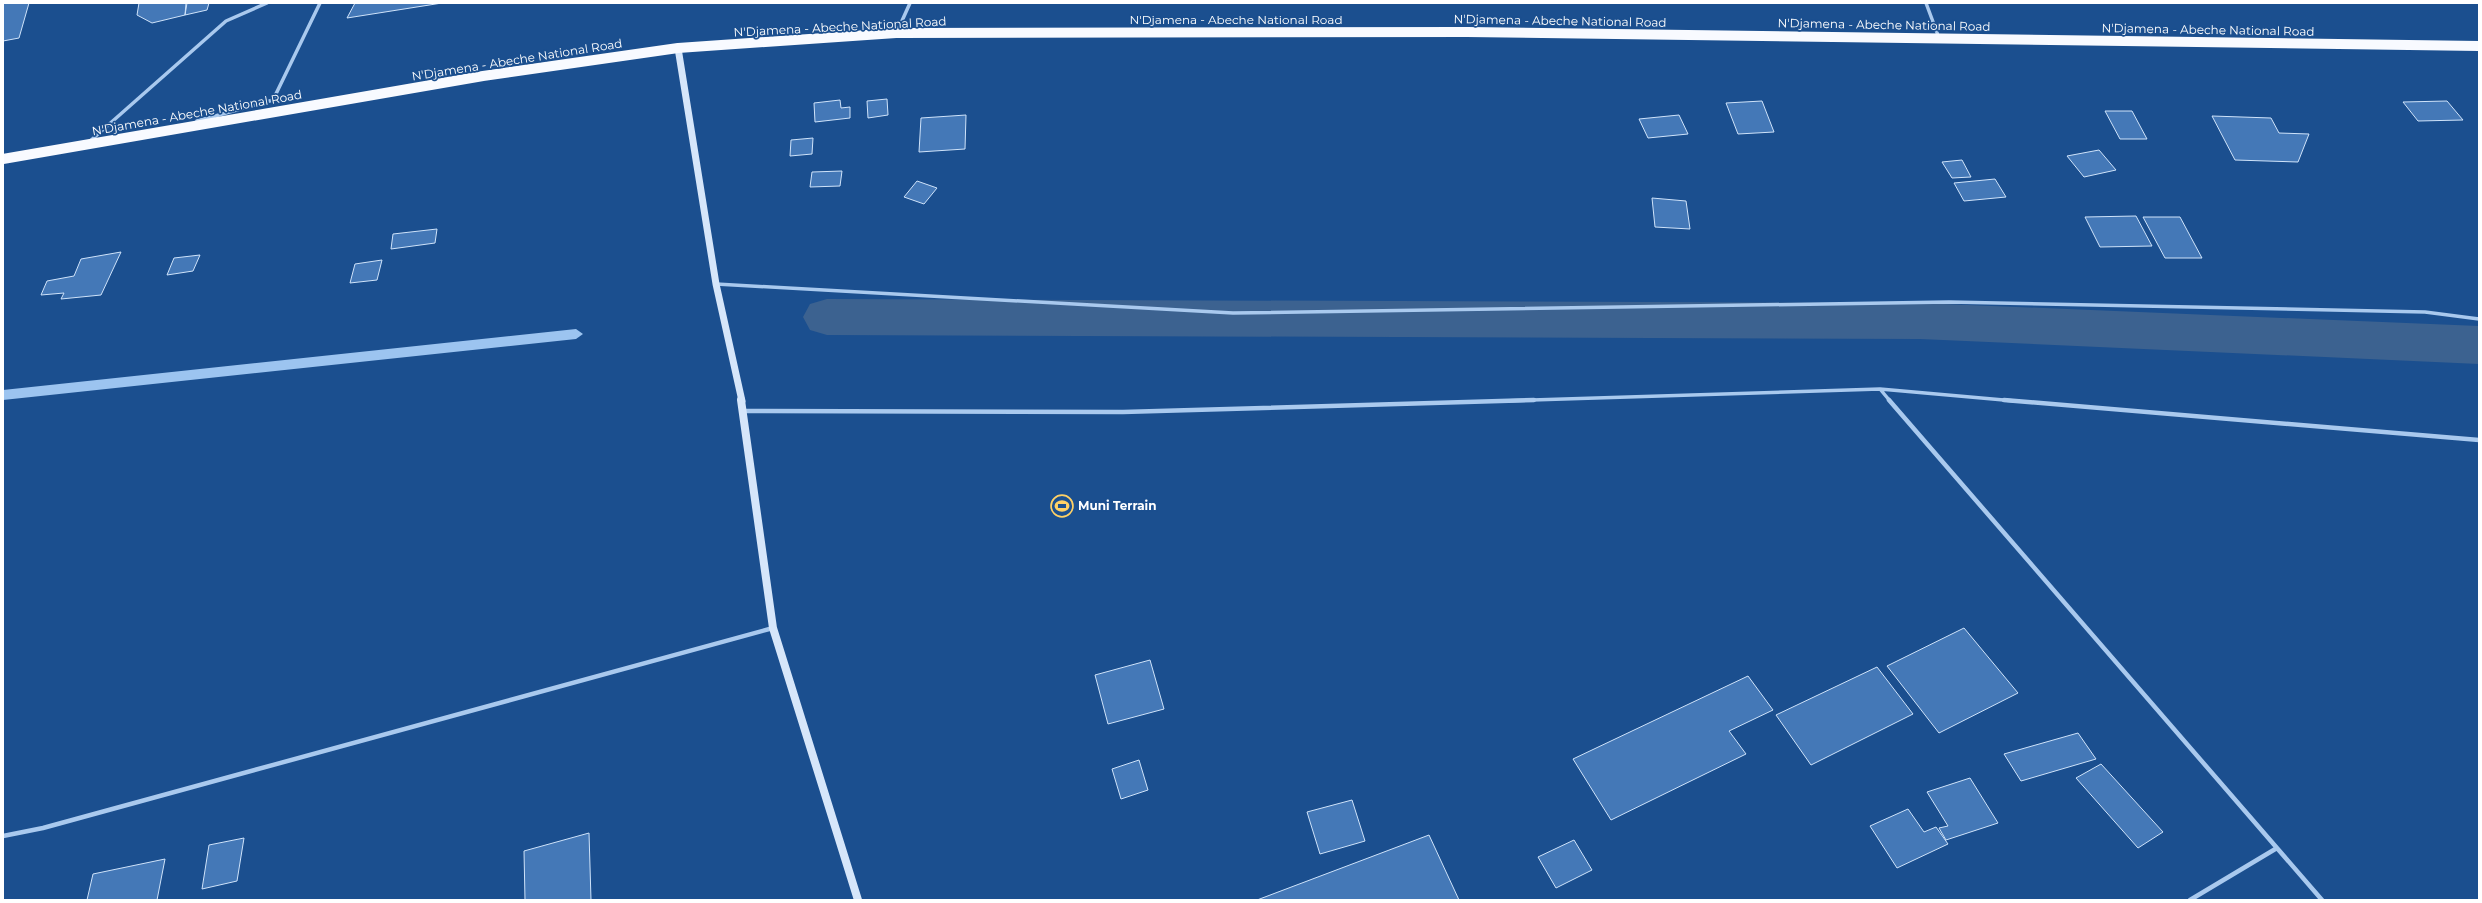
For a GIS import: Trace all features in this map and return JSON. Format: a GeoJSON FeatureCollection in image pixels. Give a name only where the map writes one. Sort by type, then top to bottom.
{"type":"FeatureCollection","features":[{"type":"Feature","properties":{"kind":"highway","name":"N'Djamena - Abeche National Road"},"geometry":{"type":"LineString","coordinates":[[3,159],[483,76],[678,48],[896,33],[1467,32],[2479,46]]}},
{"type":"Feature","properties":{"kind":"main road"},"geometry":{"type":"LineString","coordinates":[[678,48],[716,284],[744,411],[773,628],[858,900]]}},
{"type":"Feature","properties":{"kind":"street"},"geometry":{"type":"LineString","coordinates":[[86,144],[226,21],[267,3]]}},
{"type":"Feature","properties":{"kind":"street"},"geometry":{"type":"LineString","coordinates":[[162,131],[273,100],[320,3]]}},
{"type":"Feature","properties":{"kind":"street"},"geometry":{"type":"LineString","coordinates":[[896,33],[910,3]]}},
{"type":"Feature","properties":{"kind":"street"},"geometry":{"type":"LineString","coordinates":[[1926,3],[1939,38]]}},
{"type":"Feature","properties":{"kind":"street"},"geometry":{"type":"LineString","coordinates":[[716,284],[1234,313],[1949,302],[2425,312],[2479,318]]}},
{"type":"Feature","properties":{"kind":"street"},"geometry":{"type":"LineString","coordinates":[[744,411],[1123,412],[1880,389],[2479,440]]}},
{"type":"Feature","properties":{"kind":"street"},"geometry":{"type":"LineString","coordinates":[[1880,389],[2322,900]]}},
{"type":"Feature","properties":{"kind":"street"},"geometry":{"type":"LineString","coordinates":[[3,836],[43,828],[773,628]]}},
{"type":"Feature","properties":{"kind":"street"},"geometry":{"type":"LineString","coordinates":[[2190,900],[2277,848]]}},
{"type":"Feature","properties":{"kind":"building"},"geometry":{"type":"Polygon","coordinates":[[[3,3],[29,3],[19,38],[3,41],[3,3]]]}},
{"type":"Feature","properties":{"kind":"building"},"geometry":{"type":"Polygon","coordinates":[[[139,3],[186,3],[185,15],[152,23],[137,15],[139,3]]]}},
{"type":"Feature","properties":{"kind":"building"},"geometry":{"type":"Polygon","coordinates":[[[187,3],[209,3],[207,10],[185,15],[187,3]]]}},
{"type":"Feature","properties":{"kind":"building"},"geometry":{"type":"Polygon","coordinates":[[[355,3],[442,3],[347,18],[355,3]]]}},
{"type":"Feature","properties":{"kind":"building"},"geometry":{"type":"Polygon","coordinates":[[[887,99],[888,115],[868,118],[867,101],[887,99]]]}},
{"type":"Feature","properties":{"kind":"building"},"geometry":{"type":"Polygon","coordinates":[[[840,100],[841,108],[850,107],[850,118],[815,122],[814,103],[840,100]]]}},
{"type":"Feature","properties":{"kind":"building"},"geometry":{"type":"Polygon","coordinates":[[[1762,101],[1774,132],[1738,134],[1726,103],[1762,101]]]}},
{"type":"Feature","properties":{"kind":"building"},"geometry":{"type":"Polygon","coordinates":[[[2447,101],[2463,120],[2418,121],[2403,102],[2447,101]]]}},
{"type":"Feature","properties":{"kind":"building"},"geometry":{"type":"Polygon","coordinates":[[[2105,111],[2132,111],[2147,139],[2120,139],[2105,111]]]}},
{"type":"Feature","properties":{"kind":"building"},"geometry":{"type":"Polygon","coordinates":[[[966,115],[965,149],[919,152],[921,118],[966,115]]]}},
{"type":"Feature","properties":{"kind":"building"},"geometry":{"type":"Polygon","coordinates":[[[1679,115],[1688,134],[1648,138],[1639,119],[1679,115]]]}},
{"type":"Feature","properties":{"kind":"building"},"geometry":{"type":"Polygon","coordinates":[[[2212,116],[2271,118],[2279,133],[2309,134],[2298,162],[2235,160],[2212,116]]]}},
{"type":"Feature","properties":{"kind":"building"},"geometry":{"type":"Polygon","coordinates":[[[813,138],[812,154],[790,156],[791,140],[813,138]]]}},
{"type":"Feature","properties":{"kind":"building"},"geometry":{"type":"Polygon","coordinates":[[[2099,150],[2116,170],[2084,177],[2067,156],[2099,150]]]}},
{"type":"Feature","properties":{"kind":"building"},"geometry":{"type":"Polygon","coordinates":[[[1962,160],[1971,177],[1952,178],[1942,162],[1962,160]]]}},
{"type":"Feature","properties":{"kind":"building"},"geometry":{"type":"Polygon","coordinates":[[[842,171],[840,186],[810,187],[812,172],[842,171]]]}},
{"type":"Feature","properties":{"kind":"building"},"geometry":{"type":"Polygon","coordinates":[[[1995,179],[2006,197],[1964,201],[1954,183],[1995,179]]]}},
{"type":"Feature","properties":{"kind":"building"},"geometry":{"type":"Polygon","coordinates":[[[917,181],[937,188],[924,204],[904,197],[917,181]]]}},
{"type":"Feature","properties":{"kind":"building"},"geometry":{"type":"Polygon","coordinates":[[[1652,198],[1686,201],[1690,229],[1655,227],[1652,198]]]}},
{"type":"Feature","properties":{"kind":"building"},"geometry":{"type":"Polygon","coordinates":[[[2136,216],[2152,246],[2100,247],[2085,217],[2136,216]]]}},
{"type":"Feature","properties":{"kind":"building"},"geometry":{"type":"Polygon","coordinates":[[[2143,217],[2180,217],[2202,258],[2165,258],[2143,217]]]}},
{"type":"Feature","properties":{"kind":"building"},"geometry":{"type":"Polygon","coordinates":[[[437,229],[435,243],[391,249],[393,234],[437,229]]]}},
{"type":"Feature","properties":{"kind":"building"},"geometry":{"type":"Polygon","coordinates":[[[121,252],[101,295],[61,299],[64,293],[41,295],[47,281],[74,276],[81,259],[121,252]]]}},
{"type":"Feature","properties":{"kind":"building"},"geometry":{"type":"Polygon","coordinates":[[[200,255],[193,271],[167,275],[174,258],[200,255]]]}},
{"type":"Feature","properties":{"kind":"building"},"geometry":{"type":"Polygon","coordinates":[[[382,260],[377,280],[350,283],[355,264],[382,260]]]}},
{"type":"Feature","properties":{"kind":"building"},"geometry":{"type":"Polygon","coordinates":[[[1964,628],[2018,693],[1939,733],[1887,666],[1964,628]]]}},
{"type":"Feature","properties":{"kind":"building"},"geometry":{"type":"Polygon","coordinates":[[[1150,660],[1164,709],[1108,724],[1095,675],[1150,660]]]}},
{"type":"Feature","properties":{"kind":"building"},"geometry":{"type":"Polygon","coordinates":[[[1877,667],[1913,714],[1811,765],[1776,715],[1877,667]]]}},
{"type":"Feature","properties":{"kind":"building"},"geometry":{"type":"Polygon","coordinates":[[[1748,676],[1773,710],[1729,731],[1746,754],[1611,820],[1573,759],[1748,676]]]}},
{"type":"Feature","properties":{"kind":"building"},"geometry":{"type":"Polygon","coordinates":[[[2078,733],[2096,759],[2021,781],[2004,754],[2078,733]]]}},
{"type":"Feature","properties":{"kind":"building"},"geometry":{"type":"Polygon","coordinates":[[[1139,760],[1148,790],[1121,799],[1112,769],[1139,760]]]}},
{"type":"Feature","properties":{"kind":"building"},"geometry":{"type":"Polygon","coordinates":[[[2101,764],[2163,832],[2138,848],[2076,778],[2101,764]]]}},
{"type":"Feature","properties":{"kind":"building"},"geometry":{"type":"Polygon","coordinates":[[[1970,778],[1998,823],[1946,840],[1939,828],[1948,826],[1927,792],[1970,778]]]}},
{"type":"Feature","properties":{"kind":"building"},"geometry":{"type":"Polygon","coordinates":[[[1352,800],[1365,841],[1320,854],[1307,812],[1352,800]]]}},
{"type":"Feature","properties":{"kind":"building"},"geometry":{"type":"Polygon","coordinates":[[[1908,809],[1924,832],[1936,827],[1948,844],[1897,868],[1870,826],[1908,809]]]}},
{"type":"Feature","properties":{"kind":"building"},"geometry":{"type":"Polygon","coordinates":[[[589,833],[591,900],[525,900],[524,851],[589,833]]]}},
{"type":"Feature","properties":{"kind":"building"},"geometry":{"type":"Polygon","coordinates":[[[1429,835],[1459,900],[1257,900],[1429,835]]]}},
{"type":"Feature","properties":{"kind":"building"},"geometry":{"type":"Polygon","coordinates":[[[244,838],[237,881],[202,889],[209,845],[244,838]]]}},
{"type":"Feature","properties":{"kind":"building"},"geometry":{"type":"Polygon","coordinates":[[[1574,840],[1592,870],[1556,888],[1538,857],[1574,840]]]}},
{"type":"Feature","properties":{"kind":"building"},"geometry":{"type":"Polygon","coordinates":[[[165,859],[157,900],[87,900],[93,874],[165,859]]]}},
{"type":"Feature","properties":{"kind":"waterway"},"geometry":{"type":"LineString","coordinates":[[827,317],[1920,321],[2479,345]]}},
{"type":"Feature","properties":{"kind":"waterway"},"geometry":{"type":"LineString","coordinates":[[3,395],[576,334]]}},
{"type":"Feature","properties":{"kind":"place","name":"Muni Terrain"},"geometry":{"type":"Point","coordinates":[1062,506]}}]}
